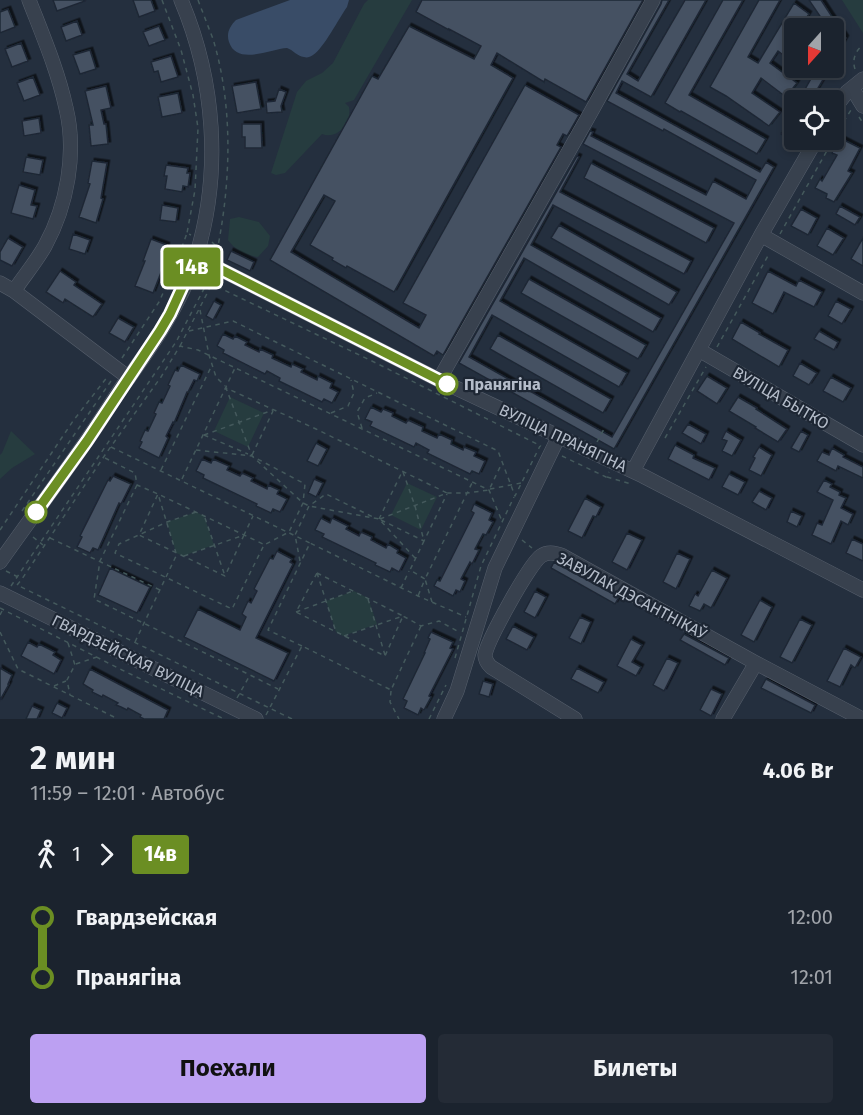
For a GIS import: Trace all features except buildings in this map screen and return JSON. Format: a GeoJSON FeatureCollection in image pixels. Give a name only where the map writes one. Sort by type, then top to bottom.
{"type":"FeatureCollection","features":[{"type":"Feature","properties":{"kind":"street"},"geometry":{"type":"LineString","coordinates":[[14,291],[45,246],[62,206],[71,144],[67,110],[56,72],[29,0]]}},
{"type":"Feature","properties":{"kind":"street"},"geometry":{"type":"LineString","coordinates":[[0,562],[129,378],[170,314],[196,257],[191,237],[207,208],[212,143],[206,80],[200,54],[181,0]]}},
{"type":"Feature","properties":{"kind":"street"},"geometry":{"type":"LineString","coordinates":[[439,380],[653,0]]}},
{"type":"Feature","properties":{"kind":"street"},"geometry":{"type":"LineString","coordinates":[[859,82],[861,103]]}},
{"type":"Feature","properties":{"kind":"street"},"geometry":{"type":"LineString","coordinates":[[844,96],[859,82]]}},
{"type":"Feature","properties":{"kind":"street"},"geometry":{"type":"LineString","coordinates":[[633,471],[706,354],[762,236],[810,150]]}},
{"type":"Feature","properties":{"kind":"street"},"geometry":{"type":"LineString","coordinates":[[762,236],[863,293]]}},
{"type":"Feature","properties":{"kind":"street","name":"ВУЛІЦА ПРАНЯГІНА"},"geometry":{"type":"LineString","coordinates":[[196,257],[439,380],[633,471],[863,590]]}},
{"type":"Feature","properties":{"kind":"street"},"geometry":{"type":"LineString","coordinates":[[0,282],[14,291],[112,374],[129,378]]}},
{"type":"Feature","properties":{"kind":"street","name":"ВУЛІЦА БЫТКО"},"geometry":{"type":"LineString","coordinates":[[706,354],[863,445]]}},
{"type":"Feature","properties":{"kind":"street"},"geometry":{"type":"LineString","coordinates":[[444,719],[457,691],[508,525],[559,436]]}},
{"type":"Feature","properties":{"kind":"street","name":"ЗАВУЛАК ДЭСАНТНІКАЎ"},"geometry":{"type":"LineString","coordinates":[[568,717],[491,667],[485,658],[504,613],[531,568],[543,555],[551,553],[564,556],[862,719]]}},
{"type":"Feature","properties":{"kind":"street","name":"ГВАРДЗЕЙСКАЯ ВУЛІЦА"},"geometry":{"type":"LineString","coordinates":[[2,601],[228,713],[250,718]]}},
{"type":"Feature","properties":{"kind":"street"},"geometry":{"type":"LineString","coordinates":[[723,719],[756,663]]}},
{"type":"Feature","properties":{"kind":"path"},"geometry":{"type":"LineString","coordinates":[[19,516],[159,302],[191,237],[198,128],[193,95],[181,50],[162,0]]}},
{"type":"Feature","properties":{"kind":"path"},"geometry":{"type":"LineString","coordinates":[[859,82],[854,62],[857,51],[863,45]]}},
{"type":"Feature","properties":{"kind":"path"},"geometry":{"type":"LineString","coordinates":[[844,118],[847,113],[861,103]]}},
{"type":"Feature","properties":{"kind":"path"},"geometry":{"type":"LineString","coordinates":[[662,443],[706,354],[775,244],[826,150]]}},
{"type":"Feature","properties":{"kind":"path"},"geometry":{"type":"LineString","coordinates":[[191,237],[213,242],[224,261],[180,346],[161,377],[17,585],[292,719]]}},
{"type":"Feature","properties":{"kind":"path"},"geometry":{"type":"LineString","coordinates":[[0,615],[2,601],[17,576],[176,342],[208,281]]}},
{"type":"Feature","properties":{"kind":"path"},"geometry":{"type":"LineString","coordinates":[[200,309],[212,366],[216,377],[226,387],[447,493]]}},
{"type":"Feature","properties":{"kind":"path"},"geometry":{"type":"LineString","coordinates":[[188,331],[233,321],[498,451],[515,496]]}},
{"type":"Feature","properties":{"kind":"path"},"geometry":{"type":"LineString","coordinates":[[180,346],[209,355],[489,490],[508,525],[526,545],[543,555]]}},
{"type":"Feature","properties":{"kind":"path"},"geometry":{"type":"LineString","coordinates":[[161,470],[212,366]]}},
{"type":"Feature","properties":{"kind":"path"},"geometry":{"type":"LineString","coordinates":[[182,480],[235,368]]}},
{"type":"Feature","properties":{"kind":"path"},"geometry":{"type":"LineString","coordinates":[[0,530],[73,421],[112,374]]}},
{"type":"Feature","properties":{"kind":"path"},"geometry":{"type":"LineString","coordinates":[[331,413],[348,406],[354,393],[351,379]]}},
{"type":"Feature","properties":{"kind":"path"},"geometry":{"type":"LineString","coordinates":[[226,387],[252,456],[309,506],[379,519],[447,493],[468,493],[522,483]]}},
{"type":"Feature","properties":{"kind":"path"},"geometry":{"type":"LineString","coordinates":[[362,428],[357,412],[364,398],[378,393]]}},
{"type":"Feature","properties":{"kind":"path"},"geometry":{"type":"LineString","coordinates":[[204,435],[274,410]]}},
{"type":"Feature","properties":{"kind":"path"},"geometry":{"type":"LineString","coordinates":[[252,456],[274,410]]}},
{"type":"Feature","properties":{"kind":"path"},"geometry":{"type":"LineString","coordinates":[[594,448],[605,427]]}},
{"type":"Feature","properties":{"kind":"path"},"geometry":{"type":"LineString","coordinates":[[196,512],[167,522],[119,544],[115,553],[232,609],[264,545],[289,532],[303,503],[304,484],[252,456],[204,435]]}},
{"type":"Feature","properties":{"kind":"path"},"geometry":{"type":"LineString","coordinates":[[453,666],[481,566],[508,525],[515,496],[540,446]]}},
{"type":"Feature","properties":{"kind":"path"},"geometry":{"type":"LineString","coordinates":[[111,447],[432,603],[466,617]]}},
{"type":"Feature","properties":{"kind":"path"},"geometry":{"type":"LineString","coordinates":[[196,450],[252,456]]}},
{"type":"Feature","properties":{"kind":"path"},"geometry":{"type":"LineString","coordinates":[[104,457],[135,473],[137,484],[100,561],[94,599],[279,689]]}},
{"type":"Feature","properties":{"kind":"path"},"geometry":{"type":"LineString","coordinates":[[489,490],[502,463]]}},
{"type":"Feature","properties":{"kind":"path"},"geometry":{"type":"LineString","coordinates":[[402,471],[415,506],[424,542]]}},
{"type":"Feature","properties":{"kind":"path"},"geometry":{"type":"LineString","coordinates":[[379,519],[402,471]]}},
{"type":"Feature","properties":{"kind":"path"},"geometry":{"type":"LineString","coordinates":[[418,596],[473,482]]}},
{"type":"Feature","properties":{"kind":"path"},"geometry":{"type":"LineString","coordinates":[[137,484],[264,545]]}},
{"type":"Feature","properties":{"kind":"path"},"geometry":{"type":"LineString","coordinates":[[401,588],[447,493]]}},
{"type":"Feature","properties":{"kind":"path"},"geometry":{"type":"LineString","coordinates":[[135,642],[176,553],[158,494]]}},
{"type":"Feature","properties":{"kind":"path"},"geometry":{"type":"LineString","coordinates":[[139,535],[158,494]]}},
{"type":"Feature","properties":{"kind":"path"},"geometry":{"type":"LineString","coordinates":[[300,563],[295,536],[309,506],[326,494],[424,542]]}},
{"type":"Feature","properties":{"kind":"path"},"geometry":{"type":"LineString","coordinates":[[225,576],[253,515]]}},
{"type":"Feature","properties":{"kind":"path"},"geometry":{"type":"LineString","coordinates":[[204,516],[225,576]]}},
{"type":"Feature","properties":{"kind":"path"},"geometry":{"type":"LineString","coordinates":[[379,519],[415,558]]}},
{"type":"Feature","properties":{"kind":"path"},"geometry":{"type":"LineString","coordinates":[[23,530],[44,545]]}},
{"type":"Feature","properties":{"kind":"path"},"geometry":{"type":"LineString","coordinates":[[139,535],[225,576]]}},
{"type":"Feature","properties":{"kind":"path"},"geometry":{"type":"LineString","coordinates":[[183,556],[244,536]]}},
{"type":"Feature","properties":{"kind":"path"},"geometry":{"type":"LineString","coordinates":[[50,538],[160,590]]}},
{"type":"Feature","properties":{"kind":"path"},"geometry":{"type":"LineString","coordinates":[[310,543],[268,630],[391,690]]}},
{"type":"Feature","properties":{"kind":"path"},"geometry":{"type":"LineString","coordinates":[[0,567],[22,579]]}},
{"type":"Feature","properties":{"kind":"path"},"geometry":{"type":"LineString","coordinates":[[410,570],[425,579],[432,603]]}},
{"type":"Feature","properties":{"kind":"path"},"geometry":{"type":"LineString","coordinates":[[317,573],[421,626],[439,621],[461,632]]}},
{"type":"Feature","properties":{"kind":"path"},"geometry":{"type":"LineString","coordinates":[[317,573],[336,632]]}},
{"type":"Feature","properties":{"kind":"path"},"geometry":{"type":"LineString","coordinates":[[296,612],[317,573]]}},
{"type":"Feature","properties":{"kind":"path"},"geometry":{"type":"LineString","coordinates":[[296,612],[354,591]]}},
{"type":"Feature","properties":{"kind":"path"},"geometry":{"type":"LineString","coordinates":[[368,598],[385,656]]}},
{"type":"Feature","properties":{"kind":"path"},"geometry":{"type":"LineString","coordinates":[[2,601],[68,642],[97,657],[228,713],[250,675]]}},
{"type":"Feature","properties":{"kind":"path"},"geometry":{"type":"LineString","coordinates":[[296,612],[385,656]]}},
{"type":"Feature","properties":{"kind":"path"},"geometry":{"type":"LineString","coordinates":[[343,636],[404,616]]}},
{"type":"Feature","properties":{"kind":"path"},"geometry":{"type":"LineString","coordinates":[[385,656],[404,616]]}},
{"type":"Feature","properties":{"kind":"path"},"geometry":{"type":"LineString","coordinates":[[399,719],[390,702],[391,690],[421,626]]}},
{"type":"Feature","properties":{"kind":"path"},"geometry":{"type":"LineString","coordinates":[[0,632],[18,669],[118,719]]}},
{"type":"Feature","properties":{"kind":"path"},"geometry":{"type":"LineString","coordinates":[[68,642],[75,665]]}},
{"type":"Feature","properties":{"kind":"path"},"geometry":{"type":"LineString","coordinates":[[269,708],[302,646]]}},
{"type":"Feature","properties":{"kind":"path"},"geometry":{"type":"LineString","coordinates":[[53,687],[67,680],[75,665],[97,657]]}},
{"type":"Feature","properties":{"kind":"path"},"geometry":{"type":"LineString","coordinates":[[429,719],[450,677]]}},
{"type":"Feature","properties":{"kind":"path"},"geometry":{"type":"LineString","coordinates":[[67,680],[70,695]]}},
{"type":"Feature","properties":{"kind":"green space"},"geometry":{"type":"Polygon","coordinates":[[[368,0],[412,0],[354,100],[345,103],[349,107],[349,113],[343,128],[333,134],[322,134],[285,173],[276,175],[271,173],[297,92],[306,81],[322,73],[333,63],[368,0]]]}},
{"type":"Feature","properties":{"kind":"green space"},"geometry":{"type":"Polygon","coordinates":[[[842,0],[863,0],[863,33],[842,0]]]}},
{"type":"Feature","properties":{"kind":"green space"},"geometry":{"type":"Polygon","coordinates":[[[239,217],[259,222],[270,236],[268,246],[258,257],[241,252],[228,240],[230,219],[239,217]]]}},
{"type":"Feature","properties":{"kind":"green space"},"geometry":{"type":"Polygon","coordinates":[[[230,397],[264,413],[248,447],[214,431],[230,397]]]}},
{"type":"Feature","properties":{"kind":"green space"},"geometry":{"type":"Polygon","coordinates":[[[11,431],[35,454],[12,468],[0,479],[0,455],[11,431]]]}},
{"type":"Feature","properties":{"kind":"green space"},"geometry":{"type":"Polygon","coordinates":[[[407,483],[437,497],[421,530],[391,515],[407,483]]]}},
{"type":"Feature","properties":{"kind":"green space"},"geometry":{"type":"Polygon","coordinates":[[[196,512],[204,516],[214,545],[183,556],[176,553],[167,522],[196,512]]]}},
{"type":"Feature","properties":{"kind":"green space"},"geometry":{"type":"Polygon","coordinates":[[[354,591],[368,598],[377,624],[343,636],[336,632],[326,601],[354,591]]]}},
{"type":"Feature","properties":{"kind":"water"},"geometry":{"type":"Polygon","coordinates":[[[290,0],[349,0],[326,40],[310,57],[302,56],[287,48],[246,55],[233,49],[228,33],[236,20],[290,0]]]}},
{"type":"Feature","properties":{"kind":"bus line","name":"14в"},"geometry":{"type":"LineString","coordinates":[[36,512],[140,363],[170,314],[196,257],[447,384]]}},
{"type":"Feature","properties":{"kind":"place","name":"Пранягіна"},"geometry":{"type":"Point","coordinates":[447,384]}}]}
